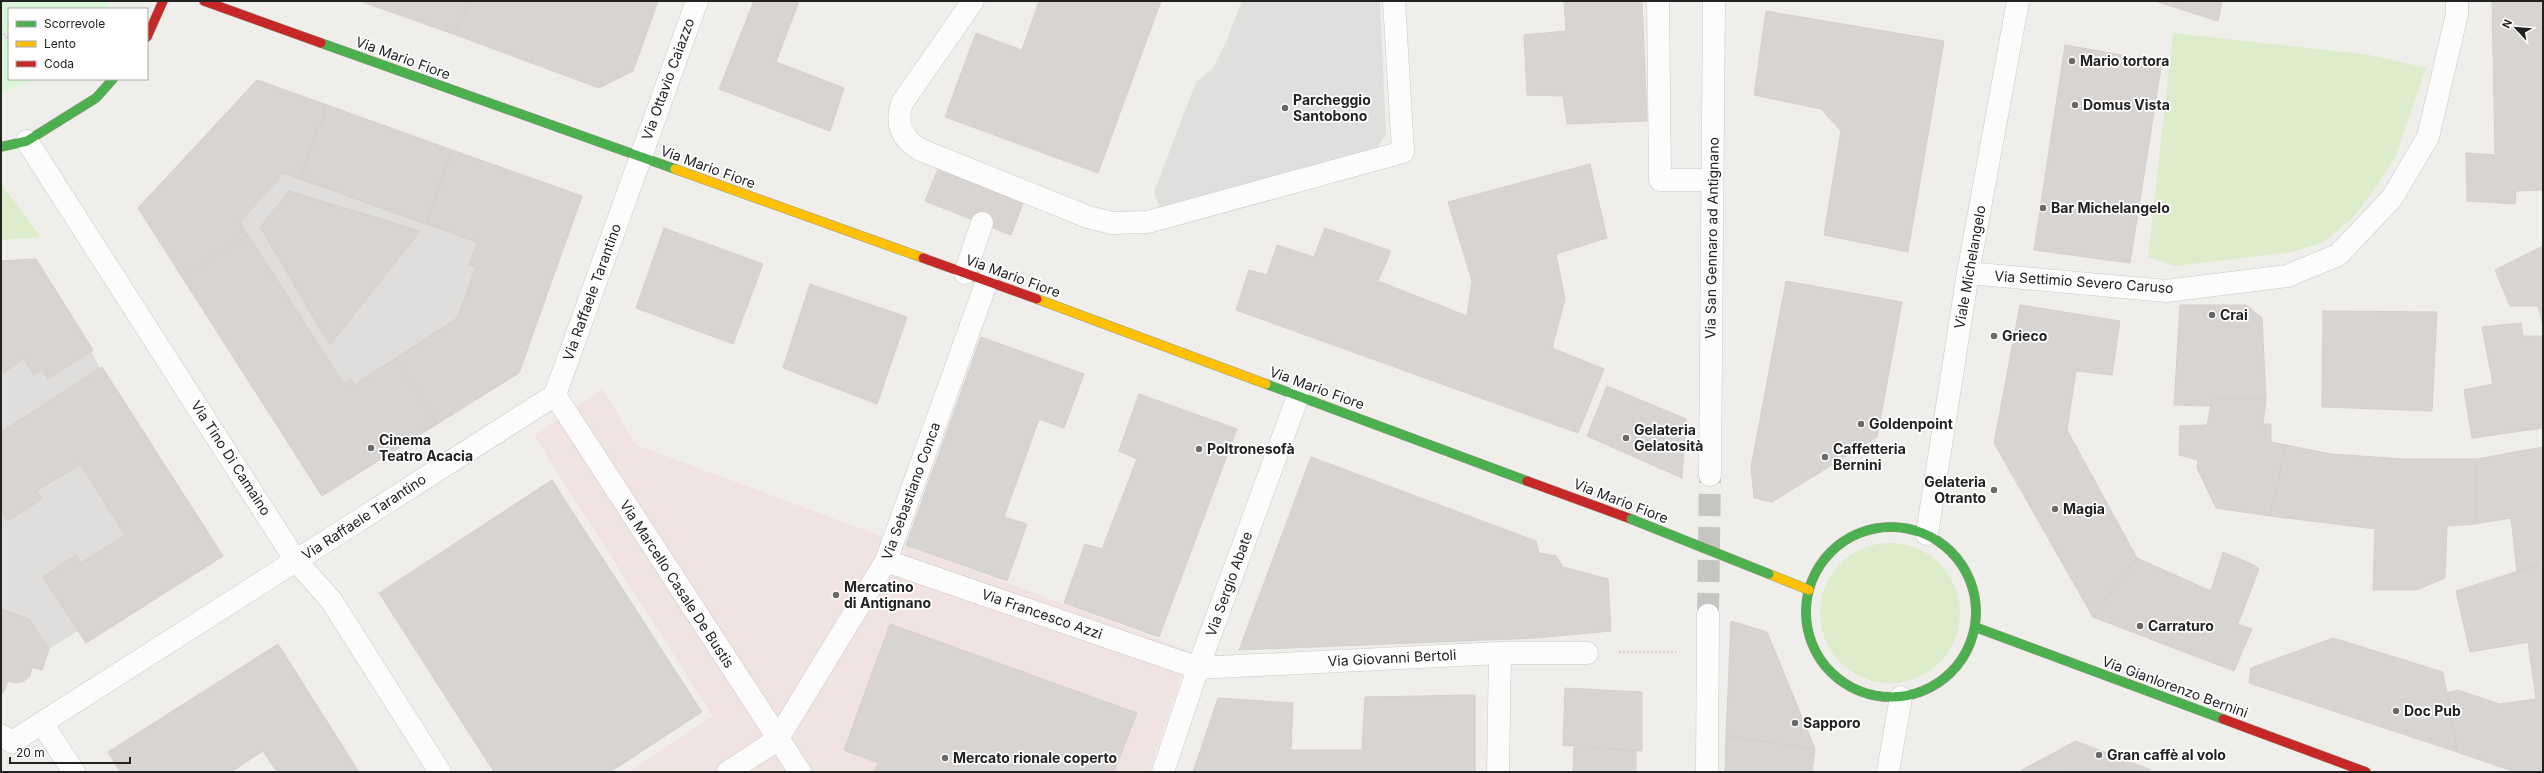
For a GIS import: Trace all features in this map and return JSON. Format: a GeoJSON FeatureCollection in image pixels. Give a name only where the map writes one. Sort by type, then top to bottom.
{"type":"FeatureCollection","features":[{"type":"Feature","properties":{"kind":"street"},"geometry":{"type":"LineString","coordinates":[[148,35],[163,1]]}},
{"type":"Feature","properties":{"kind":"street","name":"Via Mario Fiore"},"geometry":{"type":"LineString","coordinates":[[204,1],[987,281],[1631,519],[1809,590]]}},
{"type":"Feature","properties":{"kind":"street","name":"Via Ottavio Caiazzo"},"geometry":{"type":"LineString","coordinates":[[640,158],[697,1]]}},
{"type":"Feature","properties":{"kind":"street"},"geometry":{"type":"LineString","coordinates":[[973,1],[902,103],[898,114],[899,126],[911,145],[998,182],[1088,217],[1112,223],[1148,222],[1403,152],[1394,1]]}},
{"type":"Feature","properties":{"kind":"street"},"geometry":{"type":"LineString","coordinates":[[1658,1],[1660,180],[1712,180]]}},
{"type":"Feature","properties":{"kind":"street","name":"Via San Gennaro ad Antignano"},"geometry":{"type":"LineString","coordinates":[[1710,475],[1714,1]]}},
{"type":"Feature","properties":{"kind":"street","name":"Viale Michelangelo"},"geometry":{"type":"LineString","coordinates":[[1927,534],[1968,273],[2018,1]]}},
{"type":"Feature","properties":{"kind":"street","name":"Via Settimio Severo Caruso"},"geometry":{"type":"LineString","coordinates":[[1968,273],[2166,291],[2287,276],[2338,255],[2392,198],[2428,137],[2456,14],[2457,1]]}},
{"type":"Feature","properties":{"kind":"street"},"geometry":{"type":"LineString","coordinates":[[1,147],[27,141],[96,98],[112,80]]}},
{"type":"Feature","properties":{"kind":"street","name":"Via Tino Di Camaino"},"geometry":{"type":"LineString","coordinates":[[27,141],[296,561],[331,600],[440,772]]}},
{"type":"Feature","properties":{"kind":"street","name":"Via Raffaele Tarantino"},"geometry":{"type":"LineString","coordinates":[[1,735],[12,742],[555,395],[640,158]]}},
{"type":"Feature","properties":{"kind":"street"},"geometry":{"type":"LineString","coordinates":[[965,273],[982,224]]}},
{"type":"Feature","properties":{"kind":"street","name":"Via Sebastiano Conca"},"geometry":{"type":"LineString","coordinates":[[728,772],[777,740],[886,561],[987,281]]}},
{"type":"Feature","properties":{"kind":"street","name":"Via Marcello Casale De Bustis"},"geometry":{"type":"LineString","coordinates":[[555,395],[777,740],[800,772]]}},
{"type":"Feature","properties":{"kind":"street","name":"Via Sergio Abate"},"geometry":{"type":"LineString","coordinates":[[1163,772],[1198,668],[1298,396]]}},
{"type":"Feature","properties":{"kind":"street"},"geometry":{"type":"LineString","coordinates":[[1898,526],[1927,534],[1951,551],[1968,575],[1976,600],[1975,627],[1966,653],[1950,675],[1927,690],[1901,697],[1874,696],[1848,687],[1828,670],[1813,648],[1806,619],[1809,590],[1821,562],[1842,542],[1869,529],[1898,526]]}},
{"type":"Feature","properties":{"kind":"street","name":"Via Francesco Azzi"},"geometry":{"type":"LineString","coordinates":[[886,561],[1198,668]]}},
{"type":"Feature","properties":{"kind":"street"},"geometry":{"type":"LineString","coordinates":[[1707,772],[1708,615]]}},
{"type":"Feature","properties":{"kind":"street","name":"Via Gianlorenzo Bernini"},"geometry":{"type":"LineString","coordinates":[[1975,627],[2366,772]]}},
{"type":"Feature","properties":{"kind":"street"},"geometry":{"type":"LineString","coordinates":[[1498,772],[1500,653]]}},
{"type":"Feature","properties":{"kind":"street","name":"Via Giovanni Bertoli"},"geometry":{"type":"LineString","coordinates":[[1198,668],[1500,653],[1587,653]]}},
{"type":"Feature","properties":{"kind":"street"},"geometry":{"type":"LineString","coordinates":[[1888,772],[1901,697]]}},
{"type":"Feature","properties":{"kind":"street"},"geometry":{"type":"LineString","coordinates":[[42,723],[74,772]]}},
{"type":"Feature","properties":{"kind":"path"},"geometry":{"type":"LineString","coordinates":[[1,30],[8,40]]}},
{"type":"Feature","properties":{"kind":"path"},"geometry":{"type":"LineString","coordinates":[[1587,653],[1708,651]]}},
{"type":"Feature","properties":{"kind":"shaded area","name":"Parcheggio Santobono"},"geometry":{"type":"Polygon","coordinates":[[[1242,1],[1380,1],[1386,134],[1378,147],[1160,207],[1154,192],[1196,82],[1213,68],[1226,42],[1242,1]]]}},
{"type":"Feature","properties":{"kind":"shaded area"},"geometry":{"type":"Polygon","coordinates":[[[327,105],[582,196],[519,373],[322,496],[138,208],[327,105]]]}},
{"type":"Feature","properties":{"kind":"shaded area"},"geometry":{"type":"Polygon","coordinates":[[[36,259],[93,350],[91,352],[100,368],[102,367],[223,556],[86,643],[78,631],[49,649],[42,670],[33,668],[30,676],[24,681],[16,683],[8,681],[3,693],[1,693],[1,261],[36,259]]]}},
{"type":"Feature","properties":{"kind":"shaded area","name":"Mercatino di Antignano"},"geometry":{"type":"Polygon","coordinates":[[[603,389],[636,445],[1190,651],[1149,772],[629,772],[713,716],[534,436],[603,389]]]}},
{"type":"Feature","properties":{"kind":"green space"},"geometry":{"type":"Polygon","coordinates":[[[1,1],[109,1],[106,8],[8,8],[8,80],[32,80],[1,94],[1,1]]]}},
{"type":"Feature","properties":{"kind":"green space"},"geometry":{"type":"Polygon","coordinates":[[[2173,33],[2370,55],[2426,68],[2395,158],[2375,189],[2353,218],[2322,243],[2291,252],[2175,266],[2148,257],[2173,33]]]}},
{"type":"Feature","properties":{"kind":"green space"},"geometry":{"type":"Polygon","coordinates":[[[1,183],[41,237],[1,240],[1,183]]]}},
{"type":"Feature","properties":{"kind":"green space"},"geometry":{"type":"Polygon","coordinates":[[[1890,543],[1917,548],[1929,555],[1944,569],[1955,586],[1960,613],[1955,640],[1948,652],[1934,667],[1917,678],[1890,683],[1863,678],[1851,671],[1836,657],[1825,640],[1820,613],[1825,586],[1832,574],[1846,559],[1863,548],[1890,543]]]}},
{"type":"Feature","properties":{"kind":"building"},"geometry":{"type":"Polygon","coordinates":[[[360,1],[468,1],[456,35],[360,1]]]}},
{"type":"Feature","properties":{"kind":"building"},"geometry":{"type":"Polygon","coordinates":[[[468,1],[658,1],[633,71],[599,88],[456,35],[468,1]]]}},
{"type":"Feature","properties":{"kind":"building"},"geometry":{"type":"Polygon","coordinates":[[[754,1],[799,1],[776,62],[844,88],[830,131],[719,89],[754,1]]]}},
{"type":"Feature","properties":{"kind":"building"},"geometry":{"type":"Polygon","coordinates":[[[1039,1],[1161,1],[1098,173],[945,117],[976,33],[1022,50],[1039,1]]]}},
{"type":"Feature","properties":{"kind":"building"},"geometry":{"type":"Polygon","coordinates":[[[1564,1],[1642,1],[1647,121],[1567,124],[1563,96],[1527,95],[1524,35],[1566,31],[1564,1]]]}},
{"type":"Feature","properties":{"kind":"building"},"geometry":{"type":"Polygon","coordinates":[[[2155,1],[2222,1],[2218,21],[2155,1]]]}},
{"type":"Feature","properties":{"kind":"building"},"geometry":{"type":"Polygon","coordinates":[[[2492,1],[2543,1],[2543,190],[2516,191],[2515,204],[2467,201],[2466,153],[2495,155],[2492,1]]]}},
{"type":"Feature","properties":{"kind":"building"},"geometry":{"type":"Polygon","coordinates":[[[1766,11],[1944,41],[1908,252],[1824,235],[1841,131],[1821,109],[1754,95],[1766,11]]]}},
{"type":"Feature","properties":{"kind":"building"},"geometry":{"type":"Polygon","coordinates":[[[2065,45],[2162,62],[2130,263],[2034,250],[2065,45]]]}},
{"type":"Feature","properties":{"kind":"building"},"geometry":{"type":"Polygon","coordinates":[[[257,80],[327,105],[300,179],[284,173],[240,222],[248,235],[182,277],[138,208],[257,80]]]}},
{"type":"Feature","properties":{"kind":"building"},"geometry":{"type":"Polygon","coordinates":[[[327,105],[452,150],[426,224],[300,179],[327,105]]]}},
{"type":"Feature","properties":{"kind":"building"},"geometry":{"type":"Polygon","coordinates":[[[452,150],[582,196],[519,373],[437,424],[396,358],[457,318],[476,267],[469,265],[477,242],[426,224],[452,150]]]}},
{"type":"Feature","properties":{"kind":"building"},"geometry":{"type":"Polygon","coordinates":[[[941,162],[1026,196],[1011,235],[925,201],[941,162]]]}},
{"type":"Feature","properties":{"kind":"building"},"geometry":{"type":"Polygon","coordinates":[[[1590,164],[1607,238],[1556,254],[1565,299],[1552,348],[1604,369],[1578,433],[1236,310],[1249,270],[1267,275],[1277,245],[1314,257],[1325,228],[1391,251],[1378,281],[1467,316],[1472,281],[1448,202],[1590,164]]]}},
{"type":"Feature","properties":{"kind":"building"},"geometry":{"type":"Polygon","coordinates":[[[289,191],[420,231],[330,345],[260,227],[289,191]]]}},
{"type":"Feature","properties":{"kind":"building"},"geometry":{"type":"Polygon","coordinates":[[[664,228],[763,264],[733,344],[636,308],[664,228]]]}},
{"type":"Feature","properties":{"kind":"building"},"geometry":{"type":"Polygon","coordinates":[[[248,235],[344,384],[351,379],[354,385],[396,358],[437,424],[322,496],[182,277],[248,235]]]}},
{"type":"Feature","properties":{"kind":"building"},"geometry":{"type":"Polygon","coordinates":[[[2543,246],[2543,326],[2538,306],[2510,306],[2495,270],[2543,246]]]}},
{"type":"Feature","properties":{"kind":"building"},"geometry":{"type":"Polygon","coordinates":[[[36,259],[93,350],[48,379],[42,370],[34,375],[24,359],[1,374],[1,261],[36,259]]]}},
{"type":"Feature","properties":{"kind":"building"},"geometry":{"type":"Polygon","coordinates":[[[1786,281],[1902,302],[1877,437],[1772,502],[1754,498],[1751,467],[1786,281]]]}},
{"type":"Feature","properties":{"kind":"building"},"geometry":{"type":"Polygon","coordinates":[[[810,284],[907,317],[877,404],[783,368],[810,284]]]}},
{"type":"Feature","properties":{"kind":"building"},"geometry":{"type":"Polygon","coordinates":[[[2020,305],[2120,321],[2112,375],[2076,371],[2067,430],[2137,558],[2093,617],[1994,443],[2020,305]]]}},
{"type":"Feature","properties":{"kind":"building"},"geometry":{"type":"Polygon","coordinates":[[[2180,305],[2246,305],[2262,318],[2266,399],[2212,399],[2211,406],[2174,405],[2180,305]]]}},
{"type":"Feature","properties":{"kind":"building"},"geometry":{"type":"Polygon","coordinates":[[[2323,311],[2437,312],[2432,411],[2322,407],[2323,311]]]}},
{"type":"Feature","properties":{"kind":"building"},"geometry":{"type":"Polygon","coordinates":[[[2521,323],[2523,336],[2543,336],[2543,428],[2472,438],[2464,390],[2493,384],[2482,327],[2521,323]]]}},
{"type":"Feature","properties":{"kind":"building"},"geometry":{"type":"Polygon","coordinates":[[[981,337],[1084,374],[1064,428],[1039,419],[1004,517],[1027,524],[1007,581],[906,545],[981,337]]]}},
{"type":"Feature","properties":{"kind":"building"},"geometry":{"type":"Polygon","coordinates":[[[102,367],[223,556],[86,643],[43,577],[76,555],[81,563],[125,535],[80,464],[37,491],[42,499],[8,521],[1,511],[1,432],[102,367]]]}},
{"type":"Feature","properties":{"kind":"building"},"geometry":{"type":"Polygon","coordinates":[[[1607,386],[1686,419],[1682,478],[1587,436],[1607,386]]]}},
{"type":"Feature","properties":{"kind":"building"},"geometry":{"type":"Polygon","coordinates":[[[1139,394],[1237,429],[1159,637],[1064,603],[1085,544],[1102,549],[1137,459],[1119,451],[1139,394]]]}},
{"type":"Feature","properties":{"kind":"building"},"geometry":{"type":"Polygon","coordinates":[[[2212,399],[2266,399],[2263,424],[2271,424],[2271,442],[2286,445],[2270,516],[2216,508],[2197,468],[2198,460],[2179,455],[2180,426],[2207,425],[2212,399]]]}},
{"type":"Feature","properties":{"kind":"building"},"geometry":{"type":"Polygon","coordinates":[[[2286,445],[2331,454],[2404,459],[2476,459],[2476,524],[2447,526],[2445,578],[2416,590],[2373,590],[2375,529],[2270,516],[2286,445]]]}},
{"type":"Feature","properties":{"kind":"building"},"geometry":{"type":"Polygon","coordinates":[[[2543,447],[2543,563],[2517,572],[2511,518],[2476,524],[2476,459],[2543,447]]]}},
{"type":"Feature","properties":{"kind":"building"},"geometry":{"type":"Polygon","coordinates":[[[1311,457],[1536,541],[1539,553],[1556,556],[1563,567],[1608,579],[1611,631],[1536,638],[1239,650],[1311,457]]]}},
{"type":"Feature","properties":{"kind":"building"},"geometry":{"type":"Polygon","coordinates":[[[552,480],[702,712],[610,772],[494,772],[379,593],[552,480]]]}},
{"type":"Feature","properties":{"kind":"building"},"geometry":{"type":"Polygon","coordinates":[[[2223,552],[2254,565],[2259,569],[2238,624],[2252,629],[2234,671],[2093,617],[2137,558],[2211,591],[2223,552]]]}},
{"type":"Feature","properties":{"kind":"building"},"geometry":{"type":"Polygon","coordinates":[[[2543,563],[2543,772],[2515,772],[2457,752],[2447,693],[2458,690],[2499,704],[2536,699],[2528,642],[2470,652],[2456,591],[2543,563]]]}},
{"type":"Feature","properties":{"kind":"building"},"geometry":{"type":"Polygon","coordinates":[[[1,609],[29,619],[49,649],[42,670],[32,667],[30,676],[24,681],[16,683],[8,681],[3,693],[1,693],[1,609]]]}},
{"type":"Feature","properties":{"kind":"building"},"geometry":{"type":"Polygon","coordinates":[[[1731,621],[1767,632],[1815,749],[1726,736],[1731,621]]]}},
{"type":"Feature","properties":{"kind":"building"},"geometry":{"type":"Polygon","coordinates":[[[890,624],[1137,713],[1114,772],[874,772],[878,763],[844,750],[890,624]]]}},
{"type":"Feature","properties":{"kind":"building"},"geometry":{"type":"Polygon","coordinates":[[[2333,638],[2443,672],[2457,752],[2249,683],[2251,668],[2333,638]]]}},
{"type":"Feature","properties":{"kind":"building"},"geometry":{"type":"Polygon","coordinates":[[[278,644],[359,772],[277,772],[263,751],[231,772],[120,772],[108,752],[278,644]]]}},
{"type":"Feature","properties":{"kind":"building"},"geometry":{"type":"Polygon","coordinates":[[[1565,688],[1642,692],[1642,751],[1563,745],[1565,688]]]}},
{"type":"Feature","properties":{"kind":"building"},"geometry":{"type":"Polygon","coordinates":[[[1475,695],[1475,772],[1193,772],[1218,698],[1293,703],[1291,750],[1362,750],[1365,697],[1475,695]]]}},
{"type":"Feature","properties":{"kind":"building"},"geometry":{"type":"Polygon","coordinates":[[[1726,736],[1815,749],[1812,772],[1725,772],[1726,736]]]}},
{"type":"Feature","properties":{"kind":"building"},"geometry":{"type":"Polygon","coordinates":[[[2076,741],[2151,770],[2018,772],[2076,741]]]}},
{"type":"Feature","properties":{"kind":"building"},"geometry":{"type":"Polygon","coordinates":[[[1574,747],[1636,751],[1636,772],[1573,772],[1574,747]]]}},
{"type":"Feature","properties":{"kind":"tunnel"},"geometry":{"type":"LineString","coordinates":[[1708,615],[1710,475]]}},
{"type":"Feature","properties":{"kind":"traffic: fast"},"geometry":{"type":"LineString","coordinates":[[321,43],[675,169]]}},
{"type":"Feature","properties":{"kind":"traffic: fast"},"geometry":{"type":"LineString","coordinates":[[1,147],[27,141],[96,98],[112,80]]}},
{"type":"Feature","properties":{"kind":"traffic: fast"},"geometry":{"type":"LineString","coordinates":[[1266,384],[1527,481]]}},
{"type":"Feature","properties":{"kind":"traffic: fast"},"geometry":{"type":"LineString","coordinates":[[1631,519],[1769,574]]}},
{"type":"Feature","properties":{"kind":"traffic: fast"},"geometry":{"type":"LineString","coordinates":[[1891,527],[1916,531],[1931,537],[1945,546],[1957,558],[1966,572],[1972,587],[1976,612],[1972,637],[1966,652],[1957,666],[1945,678],[1931,687],[1916,693],[1891,697],[1866,693],[1851,687],[1837,678],[1825,666],[1816,652],[1810,637],[1806,612],[1810,587],[1816,572],[1825,558],[1837,546],[1851,537],[1866,531],[1891,527]]}},
{"type":"Feature","properties":{"kind":"traffic: fast"},"geometry":{"type":"LineString","coordinates":[[1975,627],[2223,719]]}},
{"type":"Feature","properties":{"kind":"traffic: slow"},"geometry":{"type":"LineString","coordinates":[[675,169],[923,258]]}},
{"type":"Feature","properties":{"kind":"traffic: slow"},"geometry":{"type":"LineString","coordinates":[[1037,299],[1266,384]]}},
{"type":"Feature","properties":{"kind":"traffic: slow"},"geometry":{"type":"LineString","coordinates":[[1769,574],[1809,590]]}},
{"type":"Feature","properties":{"kind":"traffic: jam"},"geometry":{"type":"LineString","coordinates":[[148,35],[163,1]]}},
{"type":"Feature","properties":{"kind":"traffic: jam"},"geometry":{"type":"LineString","coordinates":[[204,1],[321,43]]}},
{"type":"Feature","properties":{"kind":"traffic: jam"},"geometry":{"type":"LineString","coordinates":[[923,258],[1037,299]]}},
{"type":"Feature","properties":{"kind":"traffic: jam"},"geometry":{"type":"LineString","coordinates":[[1527,481],[1631,519]]}},
{"type":"Feature","properties":{"kind":"traffic: jam"},"geometry":{"type":"LineString","coordinates":[[2223,719],[2366,772]]}},
{"type":"Feature","properties":{"kind":"place","name":"Mario tortora"},"geometry":{"type":"Point","coordinates":[2072,61]}},
{"type":"Feature","properties":{"kind":"place","name":"Domus Vista"},"geometry":{"type":"Point","coordinates":[2075,105]}},
{"type":"Feature","properties":{"kind":"place","name":"Parcheggio Santobono"},"geometry":{"type":"Point","coordinates":[1285,108]}},
{"type":"Feature","properties":{"kind":"place","name":"Bar Michelangelo"},"geometry":{"type":"Point","coordinates":[2043,208]}},
{"type":"Feature","properties":{"kind":"place","name":"Crai"},"geometry":{"type":"Point","coordinates":[2212,315]}},
{"type":"Feature","properties":{"kind":"place","name":"Grieco"},"geometry":{"type":"Point","coordinates":[1994,336]}},
{"type":"Feature","properties":{"kind":"place","name":"Goldenpoint"},"geometry":{"type":"Point","coordinates":[1861,424]}},
{"type":"Feature","properties":{"kind":"place","name":"Gelateria Gelatosità"},"geometry":{"type":"Point","coordinates":[1626,438]}},
{"type":"Feature","properties":{"kind":"place","name":"Cinema Teatro Acacia"},"geometry":{"type":"Point","coordinates":[371,448]}},
{"type":"Feature","properties":{"kind":"place","name":"Poltronesofà"},"geometry":{"type":"Point","coordinates":[1199,449]}},
{"type":"Feature","properties":{"kind":"place","name":"Caffetteria Bernini"},"geometry":{"type":"Point","coordinates":[1825,457]}},
{"type":"Feature","properties":{"kind":"place","name":"Gelateria Otranto"},"geometry":{"type":"Point","coordinates":[1994,490]}},
{"type":"Feature","properties":{"kind":"place","name":"Magia"},"geometry":{"type":"Point","coordinates":[2055,509]}},
{"type":"Feature","properties":{"kind":"place","name":"Mercatino di Antignano"},"geometry":{"type":"Point","coordinates":[836,595]}},
{"type":"Feature","properties":{"kind":"place","name":"Carraturo"},"geometry":{"type":"Point","coordinates":[2140,626]}},
{"type":"Feature","properties":{"kind":"place","name":"Doc Pub"},"geometry":{"type":"Point","coordinates":[2396,711]}},
{"type":"Feature","properties":{"kind":"place","name":"Sapporo"},"geometry":{"type":"Point","coordinates":[1795,723]}},
{"type":"Feature","properties":{"kind":"place","name":"Gran caffè al volo"},"geometry":{"type":"Point","coordinates":[2099,755]}},
{"type":"Feature","properties":{"kind":"place","name":"Mercato rionale coperto"},"geometry":{"type":"Point","coordinates":[945,758]}}]}
